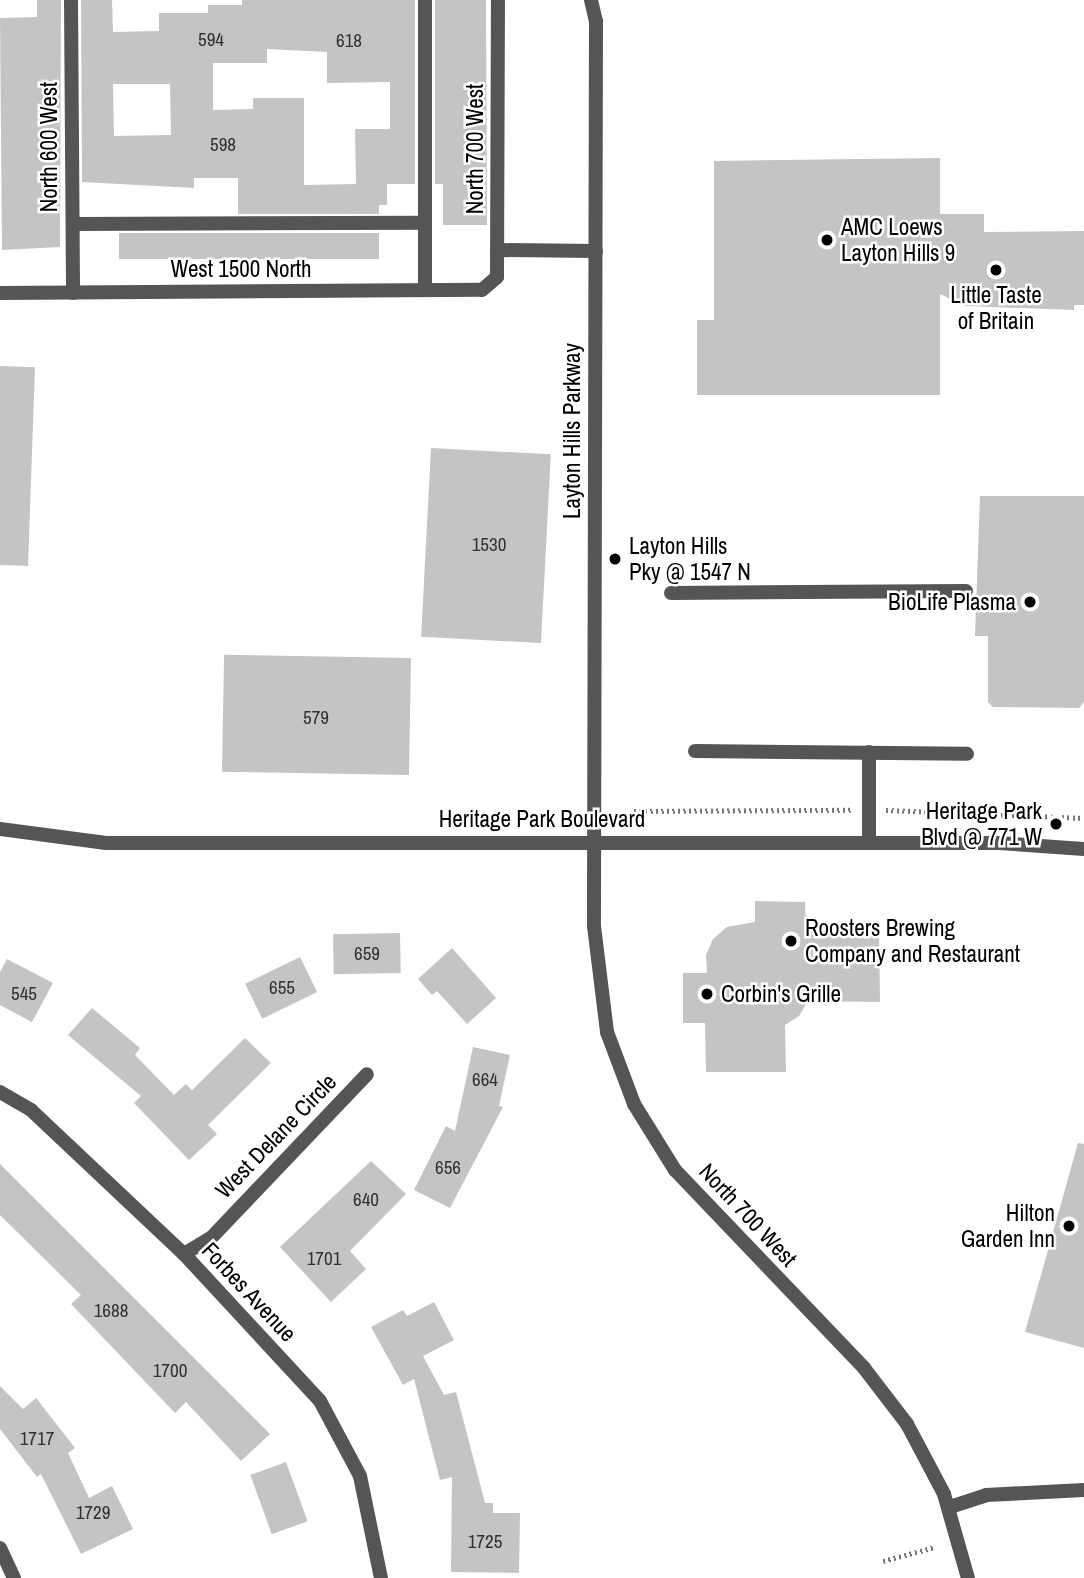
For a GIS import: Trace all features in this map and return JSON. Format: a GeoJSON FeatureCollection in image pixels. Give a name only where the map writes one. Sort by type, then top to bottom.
{"type":"FeatureCollection","features":[{"type":"Feature","properties":{"kind":"street","name":"North 600 West"},"geometry":{"type":"LineString","coordinates":[[71,0],[74,293]]}},
{"type":"Feature","properties":{"kind":"street"},"geometry":{"type":"LineString","coordinates":[[425,0],[425,290]]}},
{"type":"Feature","properties":{"kind":"street","name":"North 700 West"},"geometry":{"type":"LineString","coordinates":[[482,290],[498,277],[498,0]]}},
{"type":"Feature","properties":{"kind":"street","name":"Layton Hills Parkway"},"geometry":{"type":"LineString","coordinates":[[591,0],[596,20]]}},
{"type":"Feature","properties":{"kind":"street","name":"Layton Hills Parkway"},"geometry":{"type":"LineString","coordinates":[[594,842],[596,20],[600,0]]}},
{"type":"Feature","properties":{"kind":"street"},"geometry":{"type":"LineString","coordinates":[[73,224],[425,223]]}},
{"type":"Feature","properties":{"kind":"street"},"geometry":{"type":"LineString","coordinates":[[498,250],[596,251]]}},
{"type":"Feature","properties":{"kind":"street","name":"West 1500 North"},"geometry":{"type":"LineString","coordinates":[[0,293],[482,290]]}},
{"type":"Feature","properties":{"kind":"street"},"geometry":{"type":"LineString","coordinates":[[671,593],[967,591]]}},
{"type":"Feature","properties":{"kind":"street"},"geometry":{"type":"LineString","coordinates":[[695,751],[967,754]]}},
{"type":"Feature","properties":{"kind":"street"},"geometry":{"type":"LineString","coordinates":[[869,752],[869,842]]}},
{"type":"Feature","properties":{"kind":"street","name":"Heritage Park Boulevard"},"geometry":{"type":"LineString","coordinates":[[0,829],[106,843],[869,842],[1084,849]]}},
{"type":"Feature","properties":{"kind":"street","name":"North 700 West"},"geometry":{"type":"LineString","coordinates":[[594,842],[597,975],[612,1050],[640,1115],[697,1197],[888,1397],[924,1451],[950,1507],[968,1578]]}},
{"type":"Feature","properties":{"kind":"street","name":"West Delane Circle"},"geometry":{"type":"LineString","coordinates":[[184,1255],[211,1238],[367,1074]]}},
{"type":"Feature","properties":{"kind":"street","name":"Forbes Avenue"},"geometry":{"type":"LineString","coordinates":[[0,1093],[32,1110],[184,1255],[320,1401],[360,1476],[381,1578]]}},
{"type":"Feature","properties":{"kind":"street"},"geometry":{"type":"LineString","coordinates":[[950,1507],[986,1495],[1084,1490]]}},
{"type":"Feature","properties":{"kind":"street"},"geometry":{"type":"LineString","coordinates":[[0,1548],[14,1578]]}},
{"type":"Feature","properties":{"kind":"path"},"geometry":{"type":"LineString","coordinates":[[883,1561],[934,1547]]}},
{"type":"Feature","properties":{"kind":"building"},"geometry":{"type":"Polygon","coordinates":[[[37,0],[61,0],[60,247],[2,250],[0,18],[37,17],[37,0]]]}},
{"type":"Feature","properties":{"kind":"building"},"geometry":{"type":"Polygon","coordinates":[[[81,0],[112,0],[113,32],[159,31],[159,13],[208,13],[208,5],[242,5],[242,0],[415,0],[415,184],[387,184],[387,205],[379,205],[379,214],[238,214],[238,178],[194,178],[194,188],[82,182],[81,0]],[[267,49],[267,63],[213,63],[213,110],[253,109],[253,98],[304,98],[304,185],[356,184],[355,129],[390,129],[390,82],[327,83],[327,52],[267,49]],[[113,84],[114,136],[171,135],[170,84],[113,84]]]}},
{"type":"Feature","properties":{"kind":"building"},"geometry":{"type":"Polygon","coordinates":[[[435,0],[486,0],[487,225],[443,225],[443,184],[435,184],[435,0]]]}},
{"type":"Feature","properties":{"kind":"building","name":"AMC Loews Layton Hills 9"},"geometry":{"type":"Polygon","coordinates":[[[940,158],[940,214],[984,214],[984,232],[1084,231],[1084,305],[1074,305],[1074,310],[965,306],[940,294],[940,395],[697,395],[697,320],[714,320],[714,161],[940,158]]]}},
{"type":"Feature","properties":{"kind":"building"},"geometry":{"type":"Polygon","coordinates":[[[119,233],[379,233],[379,259],[119,259],[119,233]]]}},
{"type":"Feature","properties":{"kind":"building"},"geometry":{"type":"Polygon","coordinates":[[[0,366],[35,367],[28,566],[0,565],[0,366]]]}},
{"type":"Feature","properties":{"kind":"building"},"geometry":{"type":"Polygon","coordinates":[[[431,448],[551,454],[541,643],[421,637],[431,448]]]}},
{"type":"Feature","properties":{"kind":"building","name":"BioLife Plasma"},"geometry":{"type":"Polygon","coordinates":[[[980,496],[1084,496],[1084,702],[1079,708],[993,707],[988,702],[988,636],[975,636],[980,496]]]}},
{"type":"Feature","properties":{"kind":"building"},"geometry":{"type":"Polygon","coordinates":[[[224,655],[411,658],[409,775],[222,772],[224,655]]]}},
{"type":"Feature","properties":{"kind":"building"},"geometry":{"type":"Polygon","coordinates":[[[755,901],[805,902],[806,926],[879,926],[880,1002],[808,1001],[799,1016],[785,1025],[786,1072],[706,1072],[705,1023],[683,1023],[683,973],[707,973],[706,955],[713,939],[727,927],[755,922],[755,901]]]}},
{"type":"Feature","properties":{"kind":"building"},"geometry":{"type":"Polygon","coordinates":[[[400,933],[401,973],[334,974],[333,934],[400,933]]]}},
{"type":"Feature","properties":{"kind":"building"},"geometry":{"type":"Polygon","coordinates":[[[452,948],[496,998],[467,1024],[437,991],[432,995],[418,979],[452,948]]]}},
{"type":"Feature","properties":{"kind":"building"},"geometry":{"type":"Polygon","coordinates":[[[300,957],[317,992],[262,1019],[245,984],[300,957]]]}},
{"type":"Feature","properties":{"kind":"building"},"geometry":{"type":"Polygon","coordinates":[[[7,959],[53,983],[32,1022],[0,1005],[0,972],[7,959]]]}},
{"type":"Feature","properties":{"kind":"building"},"geometry":{"type":"Polygon","coordinates":[[[92,1008],[140,1048],[135,1055],[174,1095],[186,1084],[192,1090],[245,1038],[271,1063],[208,1125],[217,1134],[189,1160],[134,1103],[141,1096],[68,1035],[92,1008]]]}},
{"type":"Feature","properties":{"kind":"building"},"geometry":{"type":"Polygon","coordinates":[[[473,1047],[510,1055],[499,1106],[503,1107],[450,1208],[414,1190],[446,1126],[455,1131],[473,1047]]]}},
{"type":"Feature","properties":{"kind":"building","name":"Hilton Garden Inn"},"geometry":{"type":"Polygon","coordinates":[[[1078,1143],[1084,1144],[1084,1348],[1025,1332],[1078,1143]]]}},
{"type":"Feature","properties":{"kind":"building"},"geometry":{"type":"Polygon","coordinates":[[[371,1161],[406,1194],[350,1251],[366,1269],[331,1302],[280,1247],[371,1161]]]}},
{"type":"Feature","properties":{"kind":"building"},"geometry":{"type":"Polygon","coordinates":[[[0,1164],[270,1434],[241,1461],[186,1402],[175,1413],[71,1304],[81,1295],[0,1215],[0,1164]]]}},
{"type":"Feature","properties":{"kind":"building"},"geometry":{"type":"Polygon","coordinates":[[[434,1302],[454,1340],[423,1356],[444,1395],[456,1392],[485,1503],[493,1503],[493,1513],[520,1513],[519,1573],[451,1572],[452,1477],[440,1480],[414,1379],[403,1385],[371,1327],[403,1310],[407,1316],[434,1302]]]}},
{"type":"Feature","properties":{"kind":"building"},"geometry":{"type":"Polygon","coordinates":[[[0,1386],[23,1409],[36,1398],[75,1448],[68,1453],[89,1498],[112,1486],[133,1529],[81,1554],[41,1474],[37,1477],[0,1429],[0,1386]]]}},
{"type":"Feature","properties":{"kind":"building"},"geometry":{"type":"Polygon","coordinates":[[[286,1462],[308,1521],[272,1534],[250,1475],[286,1462]]]}},
{"type":"Feature","properties":{"kind":"place","name":"AMC Loews Layton Hills 9"},"geometry":{"type":"Point","coordinates":[827,240]}},
{"type":"Feature","properties":{"kind":"place","name":"Little Taste of Britain"},"geometry":{"type":"Point","coordinates":[996,270]}},
{"type":"Feature","properties":{"kind":"place","name":"Layton Hills Pky @ 1547 N"},"geometry":{"type":"Point","coordinates":[615,559]}},
{"type":"Feature","properties":{"kind":"place","name":"BioLife Plasma"},"geometry":{"type":"Point","coordinates":[1030,602]}},
{"type":"Feature","properties":{"kind":"place","name":"Heritage Park Blvd @ 771 W"},"geometry":{"type":"Point","coordinates":[1056,824]}},
{"type":"Feature","properties":{"kind":"place","name":"Roosters Brewing Company and Restaurant"},"geometry":{"type":"Point","coordinates":[791,941]}},
{"type":"Feature","properties":{"kind":"place","name":"Corbin's Grille"},"geometry":{"type":"Point","coordinates":[707,994]}},
{"type":"Feature","properties":{"kind":"place","name":"Hilton Garden Inn"},"geometry":{"type":"Point","coordinates":[1069,1226]}}]}
